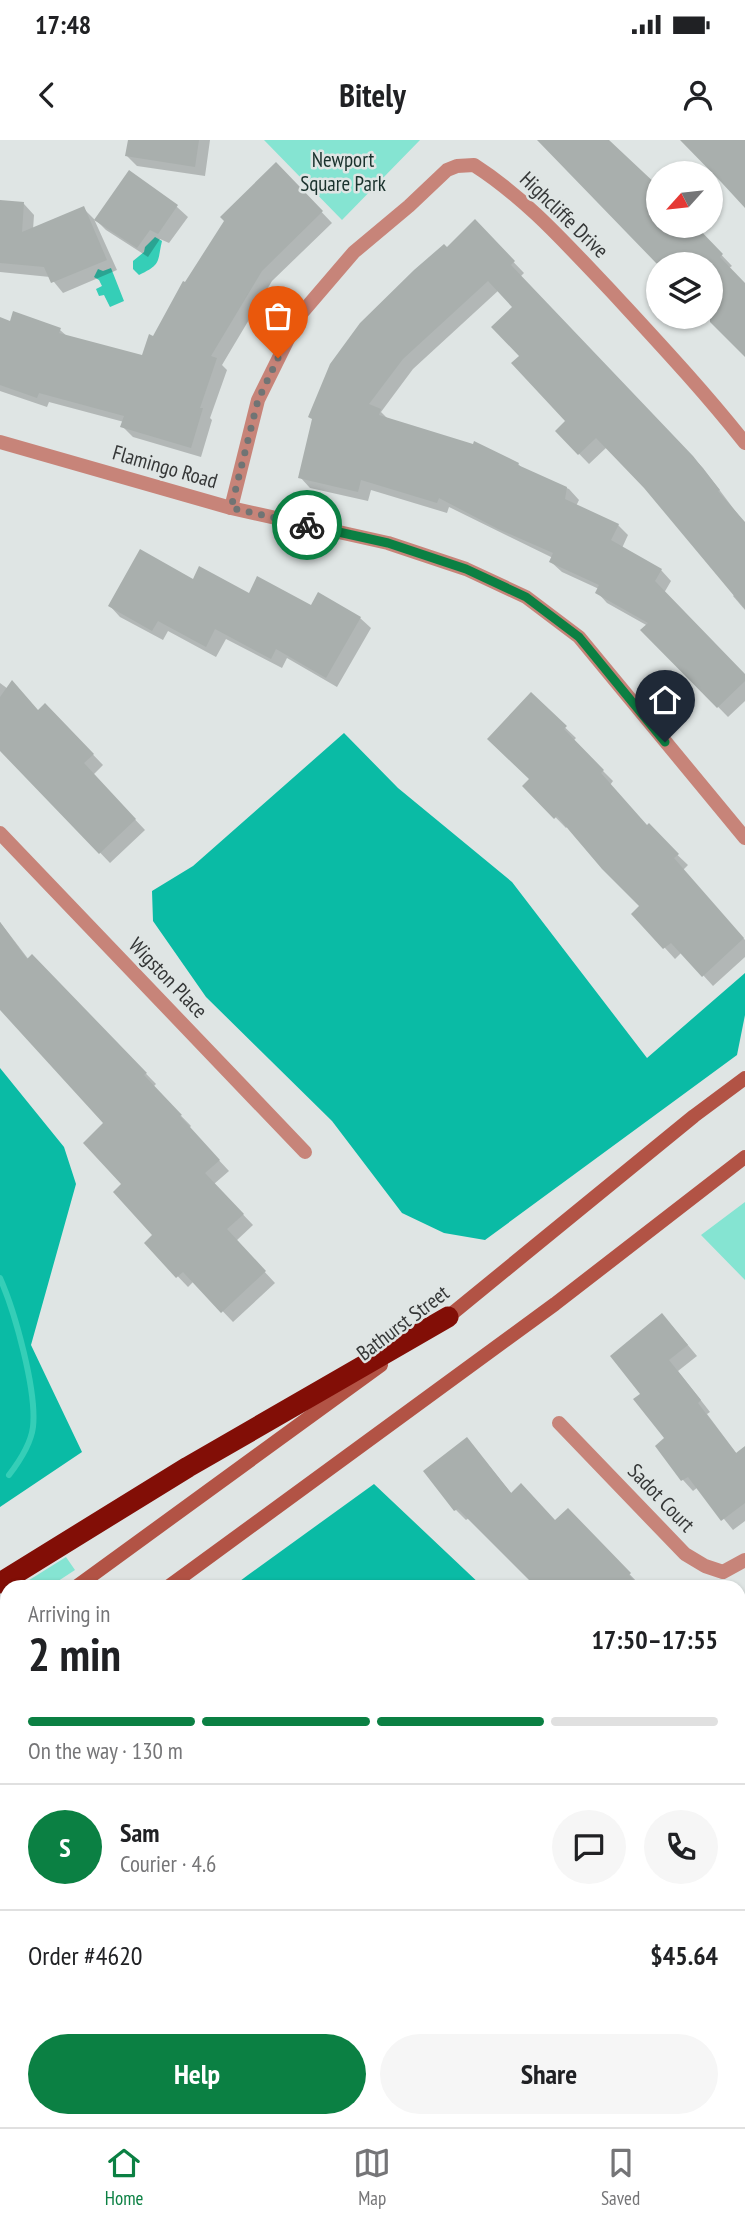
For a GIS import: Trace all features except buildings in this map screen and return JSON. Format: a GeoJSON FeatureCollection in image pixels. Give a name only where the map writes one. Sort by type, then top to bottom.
{"type":"FeatureCollection","features":[{"type":"Feature","properties":{"kind":"highway"},"geometry":{"type":"LineString","coordinates":[[5,1580],[188,1467],[448,1317]]}},
{"type":"Feature","properties":{"kind":"main road","name":"Bathurst Street"},"geometry":{"type":"LineString","coordinates":[[86,1580],[448,1317],[694,1116],[745,1079]]}},
{"type":"Feature","properties":{"kind":"main road"},"geometry":{"type":"LineString","coordinates":[[179,1580],[536,1318],[745,1157]]}},
{"type":"Feature","properties":{"kind":"street","name":"Highcliffe Drive"},"geometry":{"type":"LineString","coordinates":[[231,508],[258,400],[300,315],[354,252],[447,170],[457,166],[474,165],[538,214],[655,339],[745,443]]}},
{"type":"Feature","properties":{"kind":"street","name":"Flamingo Road"},"geometry":{"type":"LineString","coordinates":[[0,442],[231,508],[388,543],[466,569],[526,597],[579,637],[745,838]]}},
{"type":"Feature","properties":{"kind":"street","name":"Wigston Place"},"geometry":{"type":"LineString","coordinates":[[0,832],[305,1152]]}},
{"type":"Feature","properties":{"kind":"street","name":"Sadot Court"},"geometry":{"type":"LineString","coordinates":[[559,1423],[685,1554],[705,1566],[723,1572],[745,1560]]}},
{"type":"Feature","properties":{"kind":"green space","name":"Newport Square Park"},"geometry":{"type":"Polygon","coordinates":[[[264,140],[420,140],[342,220],[264,140]]]}},
{"type":"Feature","properties":{"kind":"green space"},"geometry":{"type":"Polygon","coordinates":[[[745,1202],[745,1280],[701,1235],[745,1202]]]}},
{"type":"Feature","properties":{"kind":"green space"},"geometry":{"type":"Polygon","coordinates":[[[66,1557],[75,1570],[60,1580],[29,1580],[66,1557]]]}},
{"type":"Feature","properties":{"kind":"shaded area"},"geometry":{"type":"Polygon","coordinates":[[[155,237],[162,241],[157,262],[139,275],[133,269],[133,261],[155,237]]]}},
{"type":"Feature","properties":{"kind":"shaded area"},"geometry":{"type":"Polygon","coordinates":[[[111,268],[124,301],[110,307],[104,295],[99,296],[96,289],[102,286],[94,277],[98,269],[103,271],[111,268]]]}},
{"type":"Feature","properties":{"kind":"shaded area"},"geometry":{"type":"Polygon","coordinates":[[[344,733],[398,788],[512,882],[647,1058],[745,973],[745,1015],[737,1055],[485,1240],[444,1233],[402,1213],[332,1121],[206,997],[153,921],[152,891],[193,866],[344,733]]]}},
{"type":"Feature","properties":{"kind":"shaded area"},"geometry":{"type":"Polygon","coordinates":[[[0,1068],[64,1147],[76,1184],[31,1345],[82,1452],[0,1507],[0,1068]]]}},
{"type":"Feature","properties":{"kind":"shaded area"},"geometry":{"type":"Polygon","coordinates":[[[374,1484],[476,1580],[241,1580],[374,1484]]]}},
{"type":"Feature","properties":{"kind":"waterway"},"geometry":{"type":"LineString","coordinates":[[0,1278],[24,1352],[33,1412],[30,1439],[9,1475]]}},
{"type":"Feature","properties":{"kind":"way so far"},"geometry":{"type":"LineString","coordinates":[[278,358],[258,400],[231,508],[307,525]]}},
{"type":"Feature","properties":{"kind":"route"},"geometry":{"type":"LineString","coordinates":[[307,525],[388,543],[466,569],[526,597],[579,637],[665,742]]}}]}
